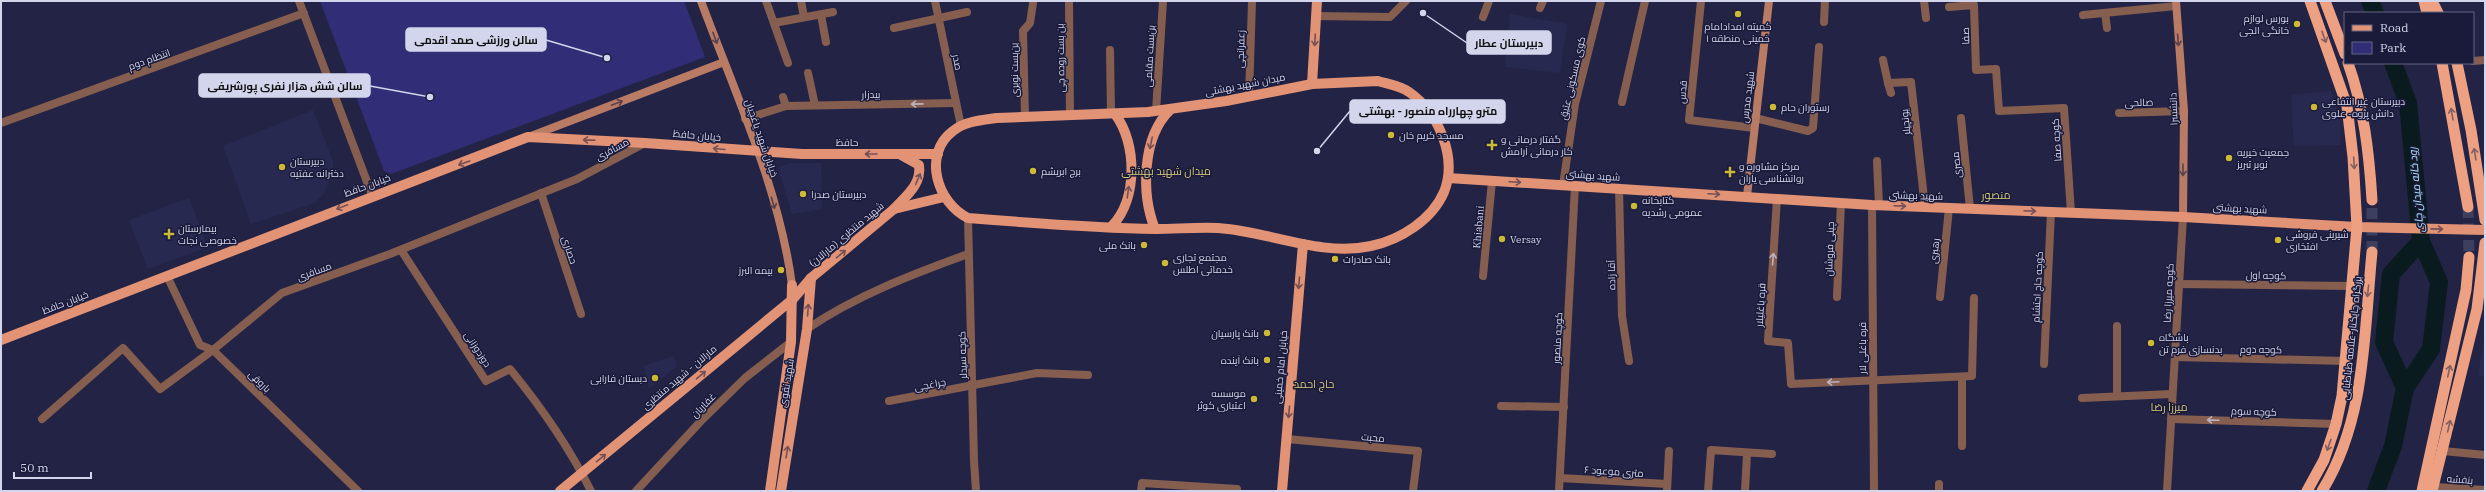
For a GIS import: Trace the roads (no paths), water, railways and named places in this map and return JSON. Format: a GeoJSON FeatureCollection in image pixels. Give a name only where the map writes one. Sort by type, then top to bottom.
{"type":"FeatureCollection","features":[{"type":"Feature","properties":{"kind":"highway"},"geometry":{"type":"LineString","coordinates":[[2307,491],[2324,460],[2336,424],[2346,361],[2357,227],[2353,157],[2347,106],[2310,1]]}},
{"type":"Feature","properties":{"kind":"highway"},"geometry":{"type":"LineString","coordinates":[[2325,1],[2344,51]]}},
{"type":"Feature","properties":{"kind":"highway"},"geometry":{"type":"LineString","coordinates":[[2424,1],[2427,12]]}},
{"type":"Feature","properties":{"kind":"highway"},"geometry":{"type":"LineString","coordinates":[[2432,1],[2438,12]]}},
{"type":"Feature","properties":{"kind":"highway"},"geometry":{"type":"LineString","coordinates":[[2348,64],[2360,97],[2368,143],[2372,200]]}},
{"type":"Feature","properties":{"kind":"highway"},"geometry":{"type":"LineString","coordinates":[[2442,64],[2468,207]]}},
{"type":"Feature","properties":{"kind":"highway"},"geometry":{"type":"LineString","coordinates":[[2457,64],[2471,130],[2485,220]]}},
{"type":"Feature","properties":{"kind":"highway"},"geometry":{"type":"LineString","coordinates":[[2434,489],[2477,309],[2485,242]]}},
{"type":"Feature","properties":{"kind":"highway","name":"بزرگراه چایکنار-علامه طباطبایی"},"geometry":{"type":"LineString","coordinates":[[2322,491],[2335,470],[2346,442],[2358,397],[2372,252]]}},
{"type":"Feature","properties":{"kind":"highway"},"geometry":{"type":"LineString","coordinates":[[2422,491],[2466,290],[2470,257]]}},
{"type":"Feature","properties":{"kind":"main road","name":"خیابان شهید یاغچیان"},"geometry":{"type":"LineString","coordinates":[[701,1],[757,152],[788,255],[792,285]]}},
{"type":"Feature","properties":{"kind":"main road"},"geometry":{"type":"LineString","coordinates":[[1312,84],[1317,1]]}},
{"type":"Feature","properties":{"kind":"main road","name":"شهید مدرس"},"geometry":{"type":"LineString","coordinates":[[1747,196],[1769,1]]}},
{"type":"Feature","properties":{"kind":"main road","name":"دانشسرا"},"geometry":{"type":"LineString","coordinates":[[2176,3],[2184,111],[2183,217]]}},
{"type":"Feature","properties":{"kind":"main road"},"geometry":{"type":"LineString","coordinates":[[528,137],[724,62]]}},
{"type":"Feature","properties":{"kind":"main road","name":"میدان شهید بهشتی"},"geometry":{"type":"LineString","coordinates":[[1378,81],[1408,91],[1432,114],[1441,130],[1448,178],[1444,192],[1427,216],[1416,226],[1390,240],[1371,246],[1356,248],[1303,244],[1265,234],[1218,228],[1156,229],[968,218],[955,210],[944,197],[936,171],[938,154],[946,138],[961,126],[997,118],[1113,114],[1170,110],[1249,97],[1312,84],[1378,81]]}},
{"type":"Feature","properties":{"kind":"main road"},"geometry":{"type":"LineString","coordinates":[[1156,229],[1148,207],[1148,168],[1155,128],[1170,110]]}},
{"type":"Feature","properties":{"kind":"main road"},"geometry":{"type":"LineString","coordinates":[[1112,226],[1124,210],[1131,170],[1130,146],[1127,135],[1123,124],[1113,114]]}},
{"type":"Feature","properties":{"kind":"main road","name":"خیابان حافظ"},"geometry":{"type":"LineString","coordinates":[[1,340],[372,195],[487,154],[528,137],[645,143],[757,152]]}},
{"type":"Feature","properties":{"kind":"main road","name":"حافظ"},"geometry":{"type":"LineString","coordinates":[[757,152],[938,154]]}},
{"type":"Feature","properties":{"kind":"main road"},"geometry":{"type":"LineString","coordinates":[[894,209],[916,185],[920,175],[919,165],[898,154]]}},
{"type":"Feature","properties":{"kind":"main road","name":"شهید بهشتى"},"geometry":{"type":"LineString","coordinates":[[1448,178],[1876,205],[2183,217],[2357,227],[2485,230]]}},
{"type":"Feature","properties":{"kind":"main road","name":"شهید منتظری (مارالان)"},"geometry":{"type":"LineString","coordinates":[[811,278],[894,209],[944,197]]}},
{"type":"Feature","properties":{"kind":"main road","name":"خیابان امام خمینی"},"geometry":{"type":"LineString","coordinates":[[1282,491],[1303,244]]}},
{"type":"Feature","properties":{"kind":"main road","name":"شهید نقوی"},"geometry":{"type":"LineString","coordinates":[[781,491],[807,329],[811,278]]}},
{"type":"Feature","properties":{"kind":"main road","name":"مارالان - شهید منتظری"},"geometry":{"type":"LineString","coordinates":[[560,491],[793,299],[811,278]]}},
{"type":"Feature","properties":{"kind":"main road","name":"شهید نقوی"},"geometry":{"type":"LineString","coordinates":[[770,491],[791,342],[793,299],[792,285]]}},
{"type":"Feature","properties":{"kind":"street"},"geometry":{"type":"LineString","coordinates":[[299,1],[372,195]]}},
{"type":"Feature","properties":{"kind":"street"},"geometry":{"type":"LineString","coordinates":[[766,1],[788,63]]}},
{"type":"Feature","properties":{"kind":"street"},"geometry":{"type":"LineString","coordinates":[[801,1],[804,17]]}},
{"type":"Feature","properties":{"kind":"street","name":"صدر"},"geometry":{"type":"LineString","coordinates":[[935,1],[961,126]]}},
{"type":"Feature","properties":{"kind":"street","name":"بن بست روده چی"},"geometry":{"type":"LineString","coordinates":[[1069,1],[1070,115]]}},
{"type":"Feature","properties":{"kind":"street","name":"بن‌بست مقامی"},"geometry":{"type":"LineString","coordinates":[[1156,111],[1163,1]]}},
{"type":"Feature","properties":{"kind":"street","name":"زعفرانچی"},"geometry":{"type":"LineString","coordinates":[[1249,97],[1252,1]]}},
{"type":"Feature","properties":{"kind":"street"},"geometry":{"type":"LineString","coordinates":[[1316,16],[1390,16],[1406,1]]}},
{"type":"Feature","properties":{"kind":"street"},"geometry":{"type":"LineString","coordinates":[[1483,17],[1489,1]]}},
{"type":"Feature","properties":{"kind":"street","name":"کوی مسکونی عتیق"},"geometry":{"type":"LineString","coordinates":[[1562,185],[1575,104],[1601,1]]}},
{"type":"Feature","properties":{"kind":"street"},"geometry":{"type":"LineString","coordinates":[[1622,102],[1645,1]]}},
{"type":"Feature","properties":{"kind":"street","name":"قدس"},"geometry":{"type":"LineString","coordinates":[[1700,1],[1689,120],[1754,128]]}},
{"type":"Feature","properties":{"kind":"street"},"geometry":{"type":"LineString","coordinates":[[1824,22],[1825,1]]}},
{"type":"Feature","properties":{"kind":"street"},"geometry":{"type":"LineString","coordinates":[[1924,1],[1926,18]]}},
{"type":"Feature","properties":{"kind":"street","name":"بن‌بست نوبری"},"geometry":{"type":"LineString","coordinates":[[1025,117],[1024,31],[1030,23],[1033,3]]}},
{"type":"Feature","properties":{"kind":"street"},"geometry":{"type":"LineString","coordinates":[[2083,15],[2176,3]]}},
{"type":"Feature","properties":{"kind":"street","name":"صفا"},"geometry":{"type":"LineString","coordinates":[[1949,7],[1974,5],[1976,70],[1996,69],[1999,111]]}},
{"type":"Feature","properties":{"kind":"street"},"geometry":{"type":"LineString","coordinates":[[774,23],[833,12]]}},
{"type":"Feature","properties":{"kind":"street"},"geometry":{"type":"LineString","coordinates":[[894,28],[966,12]]}},
{"type":"Feature","properties":{"kind":"street","name":"انتظام دوم"},"geometry":{"type":"LineString","coordinates":[[1,123],[304,13]]}},
{"type":"Feature","properties":{"kind":"street"},"geometry":{"type":"LineString","coordinates":[[2105,13],[2107,28]]}},
{"type":"Feature","properties":{"kind":"street"},"geometry":{"type":"LineString","coordinates":[[821,15],[826,42]]}},
{"type":"Feature","properties":{"kind":"street"},"geometry":{"type":"LineString","coordinates":[[1755,118],[1808,131],[1813,128],[1819,47]]}},
{"type":"Feature","properties":{"kind":"street"},"geometry":{"type":"LineString","coordinates":[[1110,50],[1113,114]]}},
{"type":"Feature","properties":{"kind":"street"},"geometry":{"type":"LineString","coordinates":[[1882,60],[1891,93]]}},
{"type":"Feature","properties":{"kind":"street"},"geometry":{"type":"LineString","coordinates":[[2474,60],[2485,60]]}},
{"type":"Feature","properties":{"kind":"street"},"geometry":{"type":"LineString","coordinates":[[808,73],[815,105]]}},
{"type":"Feature","properties":{"kind":"street","name":"یونچیلر"},"geometry":{"type":"LineString","coordinates":[[1888,83],[1911,82],[1925,207]]}},
{"type":"Feature","properties":{"kind":"street"},"geometry":{"type":"LineString","coordinates":[[783,97],[786,106]]}},
{"type":"Feature","properties":{"kind":"street","name":"بیدزار"},"geometry":{"type":"LineString","coordinates":[[745,119],[786,106],[956,103]]}},
{"type":"Feature","properties":{"kind":"street","name":"کوچه صفا"},"geometry":{"type":"LineString","coordinates":[[1999,111],[2064,108],[2071,213]]}},
{"type":"Feature","properties":{"kind":"street","name":"صالحی"},"geometry":{"type":"LineString","coordinates":[[2119,113],[2184,111]]}},
{"type":"Feature","properties":{"kind":"street","name":"مصری"},"geometry":{"type":"LineString","coordinates":[[1961,118],[1970,209]]}},
{"type":"Feature","properties":{"kind":"street","name":"مسافری"},"geometry":{"type":"LineString","coordinates":[[42,419],[123,348],[160,389],[213,350],[282,293],[401,250],[577,179],[645,143]]}},
{"type":"Feature","properties":{"kind":"street","name":"قره باغلی لار"},"geometry":{"type":"LineString","coordinates":[[1874,491],[1872,380],[1877,161]]}},
{"type":"Feature","properties":{"kind":"street","name":"Khiabani"},"geometry":{"type":"LineString","coordinates":[[1483,276],[1492,181]]}},
{"type":"Feature","properties":{"kind":"street","name":"کوچه منصور"},"geometry":{"type":"LineString","coordinates":[[1559,491],[1575,185]]}},
{"type":"Feature","properties":{"kind":"street","name":"آقا زاده"},"geometry":{"type":"LineString","coordinates":[[1619,188],[1622,316],[1629,361]]}},
{"type":"Feature","properties":{"kind":"street","name":"حصاری"},"geometry":{"type":"LineString","coordinates":[[540,193],[581,314]]}},
{"type":"Feature","properties":{"kind":"street","name":"قره باغلیلار"},"geometry":{"type":"LineString","coordinates":[[1777,198],[1768,341],[1788,343],[1791,384],[1872,380]]}},
{"type":"Feature","properties":{"kind":"street","name":"چینی فروشان"},"geometry":{"type":"LineString","coordinates":[[1837,297],[1841,203]]}},
{"type":"Feature","properties":{"kind":"street","name":"رهبری"},"geometry":{"type":"LineString","coordinates":[[1940,297],[1949,208]]}},
{"type":"Feature","properties":{"kind":"street","name":"کوچه حاج احتشام"},"geometry":{"type":"LineString","coordinates":[[2044,364],[2051,212]]}},
{"type":"Feature","properties":{"kind":"street","name":"کوچه میرزا رضا"},"geometry":{"type":"LineString","coordinates":[[2167,491],[2183,217]]}},
{"type":"Feature","properties":{"kind":"street","name":"کوچه سیدلر"},"geometry":{"type":"LineString","coordinates":[[968,218],[976,491]]}},
{"type":"Feature","properties":{"kind":"street","name":"دوزدوزانی"},"geometry":{"type":"LineString","coordinates":[[401,250],[486,381],[510,368],[547,414],[582,473]]}},
{"type":"Feature","properties":{"kind":"street"},"geometry":{"type":"LineString","coordinates":[[807,329],[827,315],[874,293],[918,273],[968,254]]}},
{"type":"Feature","properties":{"kind":"street","name":"باروقی"},"geometry":{"type":"LineString","coordinates":[[167,276],[200,345],[213,350],[358,491]]}},
{"type":"Feature","properties":{"kind":"street","name":"کوچه اول"},"geometry":{"type":"LineString","coordinates":[[2179,284],[2352,286]]}},
{"type":"Feature","properties":{"kind":"street"},"geometry":{"type":"LineString","coordinates":[[1872,380],[1972,376],[1974,298]]}},
{"type":"Feature","properties":{"kind":"street"},"geometry":{"type":"LineString","coordinates":[[2117,326],[2117,396]]}},
{"type":"Feature","properties":{"kind":"street","name":"غفاریان"},"geometry":{"type":"LineString","coordinates":[[636,491],[701,421],[745,378],[791,342]]}},
{"type":"Feature","properties":{"kind":"street","name":"کوچه دوم"},"geometry":{"type":"LineString","coordinates":[[2175,357],[2346,361]]}},
{"type":"Feature","properties":{"kind":"street","name":"چراغچی"},"geometry":{"type":"LineString","coordinates":[[889,401],[973,387],[1037,373],[1088,375]]}},
{"type":"Feature","properties":{"kind":"street"},"geometry":{"type":"LineString","coordinates":[[1962,377],[1962,446]]}},
{"type":"Feature","properties":{"kind":"street"},"geometry":{"type":"LineString","coordinates":[[2082,398],[2172,394]]}},
{"type":"Feature","properties":{"kind":"street"},"geometry":{"type":"LineString","coordinates":[[1501,406],[1564,407]]}},
{"type":"Feature","properties":{"kind":"street","name":"کوچه سوم"},"geometry":{"type":"LineString","coordinates":[[2171,419],[2336,424]]}},
{"type":"Feature","properties":{"kind":"street","name":"محبت"},"geometry":{"type":"LineString","coordinates":[[1287,439],[1418,451],[1414,491]]}},
{"type":"Feature","properties":{"kind":"street"},"geometry":{"type":"LineString","coordinates":[[1708,491],[1712,450],[1747,454],[1772,454]]}},
{"type":"Feature","properties":{"kind":"street"},"geometry":{"type":"LineString","coordinates":[[1667,488],[1669,451]]}},
{"type":"Feature","properties":{"kind":"street"},"geometry":{"type":"LineString","coordinates":[[2443,451],[2485,455]]}},
{"type":"Feature","properties":{"kind":"street"},"geometry":{"type":"LineString","coordinates":[[1745,491],[1747,454]]}},
{"type":"Feature","properties":{"kind":"street"},"geometry":{"type":"LineString","coordinates":[[582,473],[591,491]]}},
{"type":"Feature","properties":{"kind":"street","name":"۶ متری موعود"},"geometry":{"type":"LineString","coordinates":[[1560,478],[1667,488]]}},
{"type":"Feature","properties":{"kind":"street"},"geometry":{"type":"LineString","coordinates":[[1142,491],[1142,483],[1237,489]]}},
{"type":"Feature","properties":{"kind":"street","name":"بنفشه"},"geometry":{"type":"LineString","coordinates":[[2434,489],[2485,490]]}},
{"type":"Feature","properties":{"kind":"waterway","name":"رود خانه میدان چای"},"geometry":{"type":"LineString","coordinates":[[2370,1],[2375,12]]}},
{"type":"Feature","properties":{"kind":"waterway","name":"رود خانه میدان چای"},"geometry":{"type":"LineString","coordinates":[[2376,491],[2393,446],[2405,388],[2384,342],[2391,274],[2421,241],[2408,103],[2393,64]]}},
{"type":"Feature","properties":{"kind":"waterway"},"geometry":{"type":"LineString","coordinates":[[2405,388],[2431,349],[2439,282],[2421,241]]}},
{"type":"Feature","properties":{"kind":"tunnel"},"geometry":{"type":"LineString","coordinates":[[2372,200],[2372,252]]}},
{"type":"Feature","properties":{"kind":"tunnel"},"geometry":{"type":"LineString","coordinates":[[2468,207],[2469,257]]}},
{"type":"Feature","properties":{"kind":"place","name":"دبیرستان عطار"},"geometry":{"type":"Point","coordinates":[1423,13]}},
{"type":"Feature","properties":{"kind":"place","name":"کمیته امدادامام خمینی منطقه ۱"},"geometry":{"type":"Point","coordinates":[1738,14]}},
{"type":"Feature","properties":{"kind":"place","name":"بورس لوازم خانگی الجی"},"geometry":{"type":"Point","coordinates":[2297,24]}},
{"type":"Feature","properties":{"kind":"place","name":"سالن ورزشی صمد اقدمی"},"geometry":{"type":"Point","coordinates":[607,58]}},
{"type":"Feature","properties":{"kind":"place","name":"سالن شش هزار نفری پورشریفی"},"geometry":{"type":"Point","coordinates":[430,97]}},
{"type":"Feature","properties":{"kind":"place","name":"رستوران حام"},"geometry":{"type":"Point","coordinates":[1773,107]}},
{"type":"Feature","properties":{"kind":"place","name":"دبیرستان غیر انتفاعی دانش پژوه- علوی"},"geometry":{"type":"Point","coordinates":[2314,107]}},
{"type":"Feature","properties":{"kind":"place","name":"مسجد کریم خان"},"geometry":{"type":"Point","coordinates":[1391,135]}},
{"type":"Feature","properties":{"kind":"place","name":"گفتار درمانی و کار درمانی آرامش"},"geometry":{"type":"Point","coordinates":[1492,145]}},
{"type":"Feature","properties":{"kind":"place","name":"مترو چهارراه منصور - بهشتی"},"geometry":{"type":"Point","coordinates":[1317,151]}},
{"type":"Feature","properties":{"kind":"place","name":"جمعیت خیریه نوبر تبریز"},"geometry":{"type":"Point","coordinates":[2229,158]}},
{"type":"Feature","properties":{"kind":"place","name":"دبیرستان دخترانه عفتیه"},"geometry":{"type":"Point","coordinates":[282,167]}},
{"type":"Feature","properties":{"kind":"place","name":"برج ابریشم"},"geometry":{"type":"Point","coordinates":[1033,171]}},
{"type":"Feature","properties":{"kind":"place","name":"مرکز مشاوره و روانشناسی یاران"},"geometry":{"type":"Point","coordinates":[1730,172]}},
{"type":"Feature","properties":{"kind":"place","name":"دبیرستان صدرا"},"geometry":{"type":"Point","coordinates":[803,194]}},
{"type":"Feature","properties":{"kind":"place","name":"کتابخانه عمومی رشدیه"},"geometry":{"type":"Point","coordinates":[1634,206]}},
{"type":"Feature","properties":{"kind":"place","name":"بیمارستان خصوصی نجات"},"geometry":{"type":"Point","coordinates":[169,234]}},
{"type":"Feature","properties":{"kind":"place","name":"Versay"},"geometry":{"type":"Point","coordinates":[1502,239]}},
{"type":"Feature","properties":{"kind":"place","name":"شیرینی فروشی افتخاری"},"geometry":{"type":"Point","coordinates":[2278,240]}},
{"type":"Feature","properties":{"kind":"place","name":"بانک ملی"},"geometry":{"type":"Point","coordinates":[1144,245]}},
{"type":"Feature","properties":{"kind":"place","name":"بانک صادرات"},"geometry":{"type":"Point","coordinates":[1335,259]}},
{"type":"Feature","properties":{"kind":"place","name":"مجتمع تجاری خدماتی اطلس"},"geometry":{"type":"Point","coordinates":[1165,263]}},
{"type":"Feature","properties":{"kind":"place","name":"بیمه البرز"},"geometry":{"type":"Point","coordinates":[781,270]}},
{"type":"Feature","properties":{"kind":"place","name":"بانک پارسیان"},"geometry":{"type":"Point","coordinates":[1267,333]}},
{"type":"Feature","properties":{"kind":"place","name":"باشگاه بدنسازی فرم تن"},"geometry":{"type":"Point","coordinates":[2151,343]}},
{"type":"Feature","properties":{"kind":"place","name":"بانک آینده"},"geometry":{"type":"Point","coordinates":[1267,360]}},
{"type":"Feature","properties":{"kind":"place","name":"دبستان فارابی"},"geometry":{"type":"Point","coordinates":[655,378]}},
{"type":"Feature","properties":{"kind":"place","name":"موسسه اعتباری کوثر"},"geometry":{"type":"Point","coordinates":[1254,399]}},
{"type":"Feature","properties":{"kind":"district","name":"میدان شهید بهشتی"},"geometry":{"type":"Point","coordinates":[1166,171]}},
{"type":"Feature","properties":{"kind":"district","name":"منصور"},"geometry":{"type":"Point","coordinates":[1996,195]}},
{"type":"Feature","properties":{"kind":"district","name":"حاج احمد"},"geometry":{"type":"Point","coordinates":[1314,384]}},
{"type":"Feature","properties":{"kind":"district","name":"میرزا رضا"},"geometry":{"type":"Point","coordinates":[2169,407]}}]}
